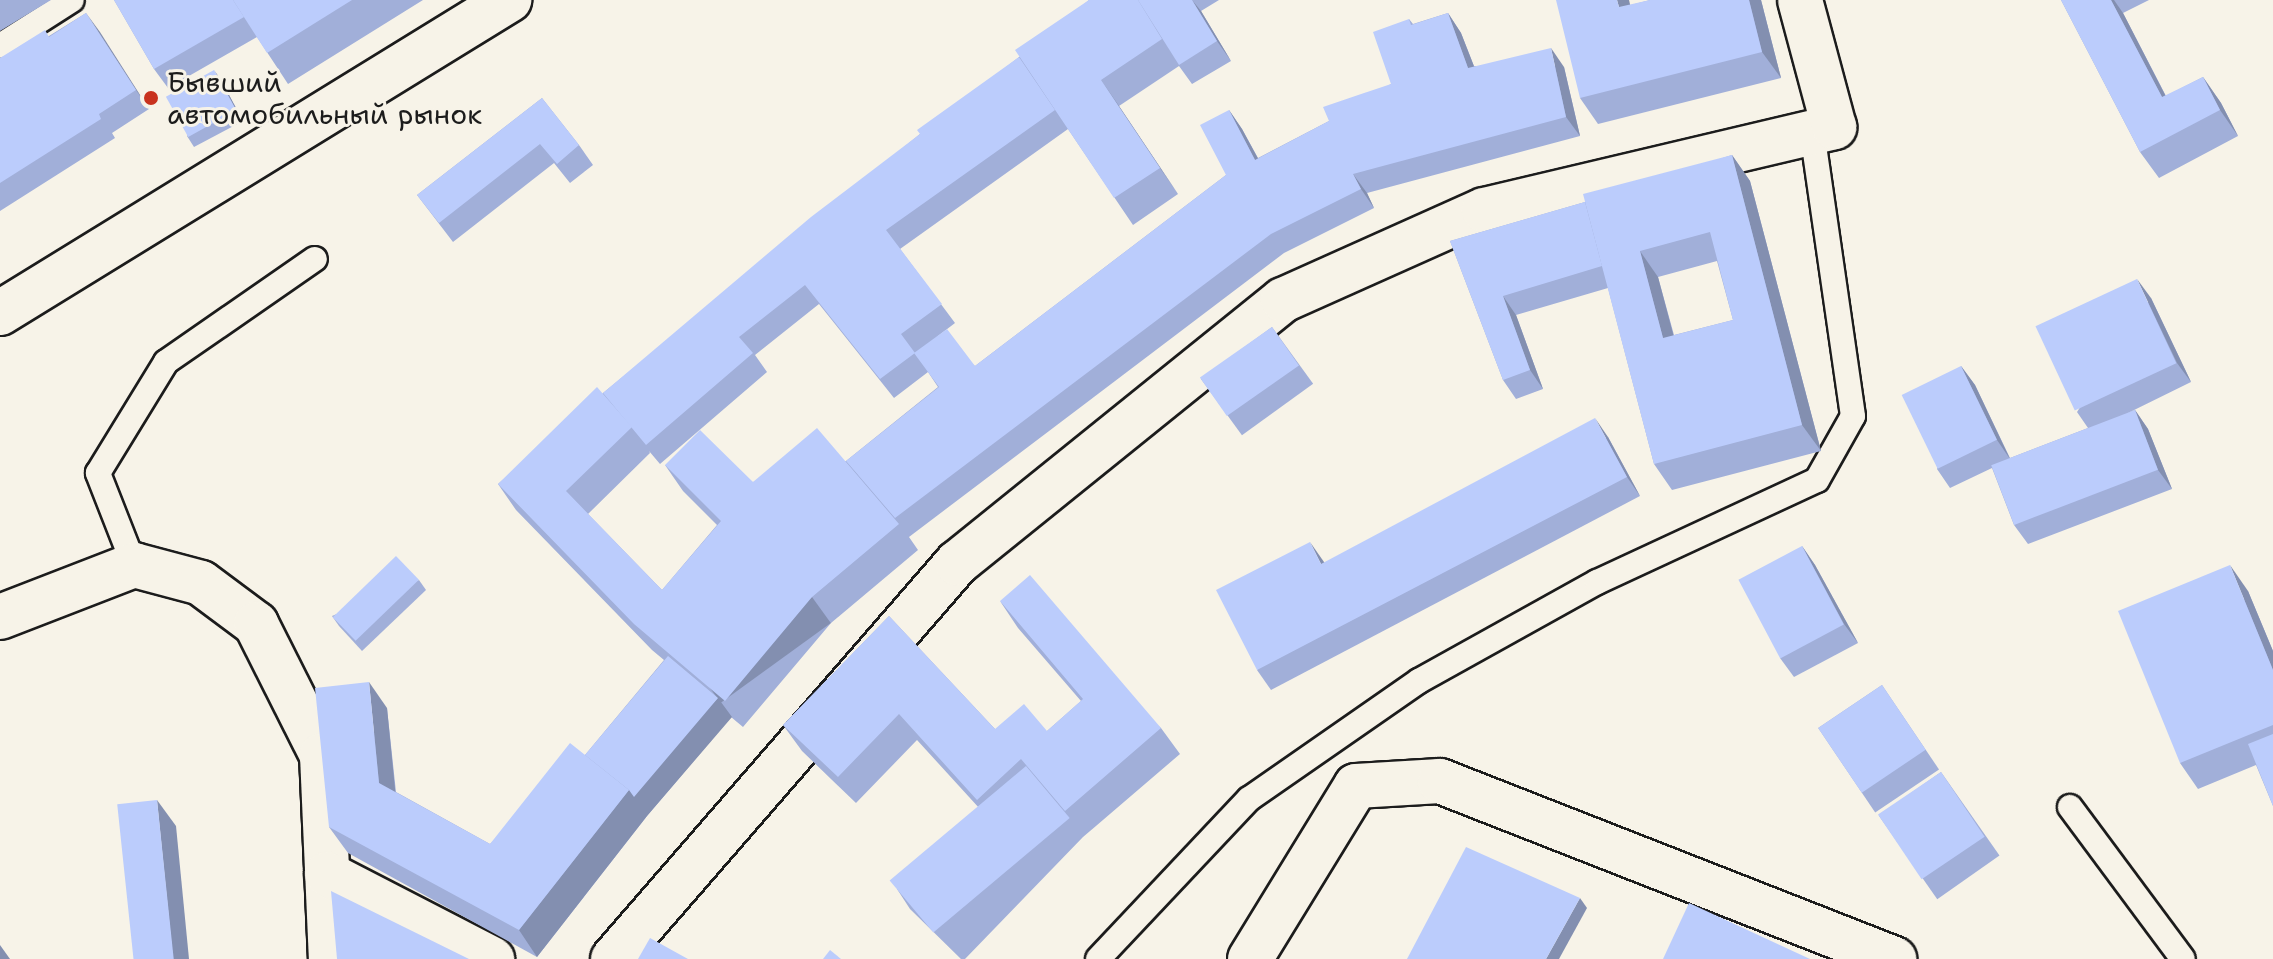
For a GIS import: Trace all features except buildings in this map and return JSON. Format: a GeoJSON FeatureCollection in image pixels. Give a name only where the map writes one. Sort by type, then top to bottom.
{"type":"FeatureCollection","features":[{"type":"Feature","properties":{"kind":"street"},"geometry":{"type":"LineString","coordinates":[[0,313],[509,0]]}},
{"type":"Feature","properties":{"kind":"street"},"geometry":{"type":"LineString","coordinates":[[613,959],[957,563],[1283,300],[1484,210],[1834,127],[1800,0]]}},
{"type":"Feature","properties":{"kind":"street"},"geometry":{"type":"LineString","coordinates":[[0,617],[134,565],[201,583],[256,624],[322,755],[331,959]]}},
{"type":"Feature","properties":{"kind":"street"},"geometry":{"type":"LineString","coordinates":[[1250,959],[1356,786],[1440,781],[1894,959]]}},
{"type":"Feature","properties":{"kind":"street"},"geometry":{"type":"LineString","coordinates":[[327,874],[492,959]]}},
{"type":"Feature","properties":{"kind":"lane"},"geometry":{"type":"LineString","coordinates":[[0,46],[72,0]]}},
{"type":"Feature","properties":{"kind":"lane"},"geometry":{"type":"LineString","coordinates":[[1098,959],[1249,799],[1419,681],[1597,582],[1817,480],[1853,416],[1812,132]]}},
{"type":"Feature","properties":{"kind":"lane"},"geometry":{"type":"LineString","coordinates":[[134,565],[98,473],[166,362],[315,259]]}},
{"type":"Feature","properties":{"kind":"lane"},"geometry":{"type":"LineString","coordinates":[[2070,807],[2183,959]]}},
{"type":"Feature","properties":{"kind":"place","name":"Бывший автомобильный рынок"},"geometry":{"type":"Point","coordinates":[151,98]}}]}
